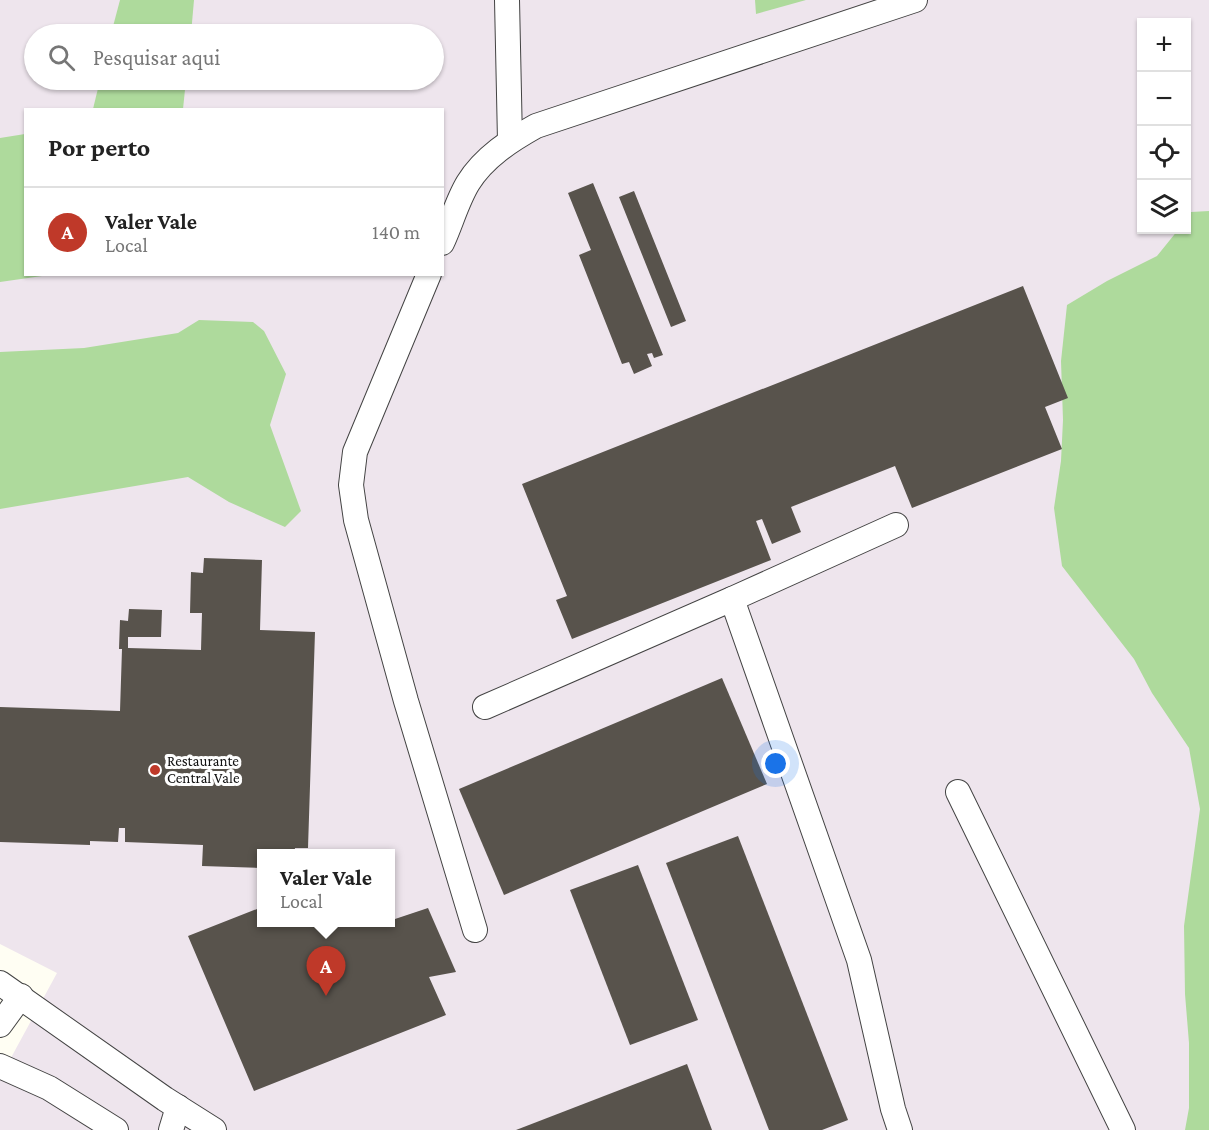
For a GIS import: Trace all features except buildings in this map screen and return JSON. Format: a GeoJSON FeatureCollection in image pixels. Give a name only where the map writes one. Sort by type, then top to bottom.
{"type":"FeatureCollection","features":[{"type":"Feature","properties":{"kind":"lane"},"geometry":{"type":"LineString","coordinates":[[507,0],[510,141]]}},
{"type":"Feature","properties":{"kind":"lane"},"geometry":{"type":"LineString","coordinates":[[444,238],[468,182],[491,156],[510,141],[536,126],[915,0]]}},
{"type":"Feature","properties":{"kind":"lane"},"geometry":{"type":"LineString","coordinates":[[428,276],[355,452],[351,485],[356,520],[406,701],[475,930]]}},
{"type":"Feature","properties":{"kind":"lane"},"geometry":{"type":"LineString","coordinates":[[485,707],[896,525]]}},
{"type":"Feature","properties":{"kind":"lane"},"geometry":{"type":"LineString","coordinates":[[732,599],[860,960],[893,1109],[900,1130]]}},
{"type":"Feature","properties":{"kind":"lane"},"geometry":{"type":"LineString","coordinates":[[958,792],[1124,1130]]}},
{"type":"Feature","properties":{"kind":"lane"},"geometry":{"type":"LineString","coordinates":[[0,983],[165,1100],[214,1130]]}},
{"type":"Feature","properties":{"kind":"lane"},"geometry":{"type":"LineString","coordinates":[[0,1025],[21,996]]}},
{"type":"Feature","properties":{"kind":"lane"},"geometry":{"type":"LineString","coordinates":[[0,1066],[49,1088],[116,1130]]}},
{"type":"Feature","properties":{"kind":"lane"},"geometry":{"type":"LineString","coordinates":[[171,1130],[178,1107]]}},
{"type":"Feature","properties":{"kind":"shaded area"},"geometry":{"type":"Polygon","coordinates":[[[0,0],[1209,0],[1209,1130],[0,1130],[0,1078],[57,973],[0,944],[0,0]]]}},
{"type":"Feature","properties":{"kind":"green space"},"geometry":{"type":"Polygon","coordinates":[[[120,0],[194,0],[192,24],[114,24],[120,0]]]}},
{"type":"Feature","properties":{"kind":"green space"},"geometry":{"type":"Polygon","coordinates":[[[755,0],[806,0],[756,14],[755,0]]]}},
{"type":"Feature","properties":{"kind":"green space"},"geometry":{"type":"Polygon","coordinates":[[[98,90],[185,90],[183,108],[93,108],[98,90]]]}},
{"type":"Feature","properties":{"kind":"green space"},"geometry":{"type":"Polygon","coordinates":[[[24,134],[24,276],[42,276],[0,282],[0,138],[24,134]]]}},
{"type":"Feature","properties":{"kind":"green space"},"geometry":{"type":"Polygon","coordinates":[[[1209,211],[1209,1130],[1185,1130],[1189,1108],[1189,1043],[1185,994],[1184,926],[1200,809],[1189,748],[1152,693],[1134,659],[1062,566],[1054,508],[1061,461],[1063,420],[1061,361],[1067,305],[1107,281],[1157,256],[1175,234],[1191,234],[1191,212],[1209,211]]]}},
{"type":"Feature","properties":{"kind":"green space"},"geometry":{"type":"Polygon","coordinates":[[[199,320],[253,322],[264,331],[286,374],[270,425],[301,511],[285,527],[229,502],[188,477],[0,509],[0,352],[84,348],[178,333],[199,320]]]}},
{"type":"Feature","properties":{"kind":"place","name":"Restaurante Central Vale"},"geometry":{"type":"Point","coordinates":[155,770]}},
{"type":"Feature","properties":{"kind":"place","name":"Valer Vale"},"geometry":{"type":"Point","coordinates":[326,996]}}]}
